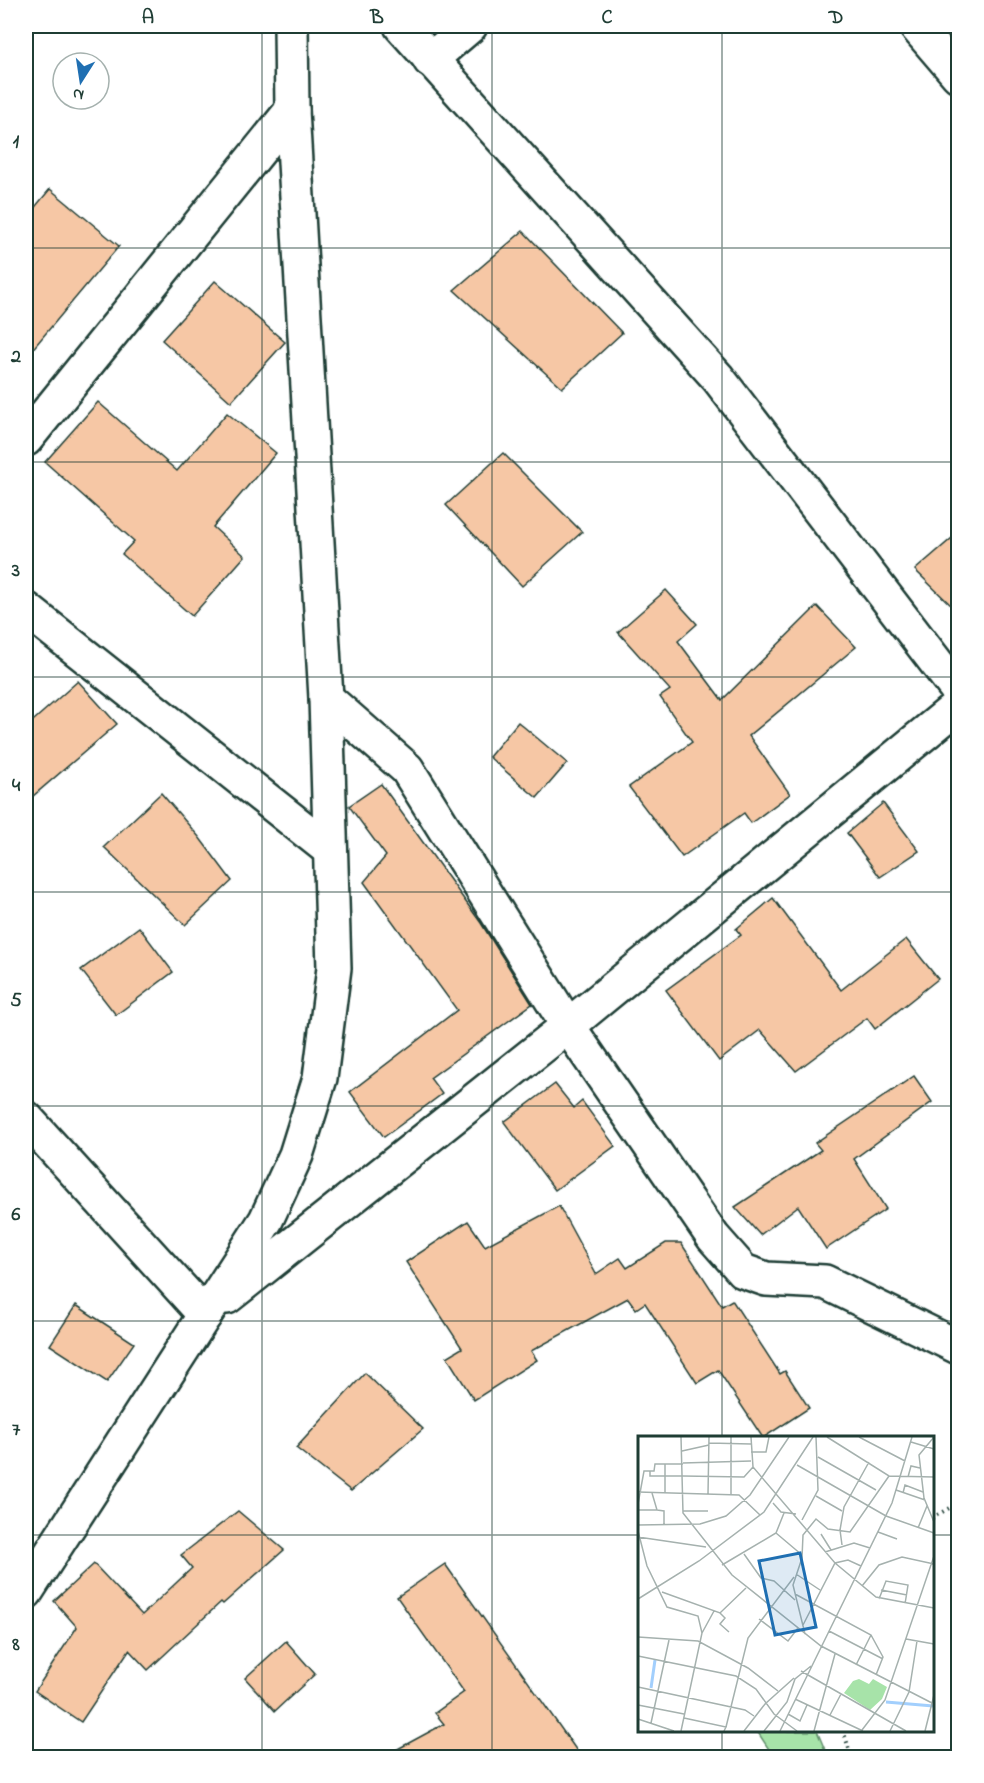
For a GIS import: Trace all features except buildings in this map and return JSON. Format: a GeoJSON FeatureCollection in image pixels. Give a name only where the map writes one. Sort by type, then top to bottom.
{"type":"FeatureCollection","features":[{"type":"Feature","properties":{"kind":"street"},"geometry":{"type":"LineString","coordinates":[[26,1592],[266,1220],[296,1155],[320,1078],[334,968],[326,698],[291,110],[291,26]]}},
{"type":"Feature","properties":{"kind":"street"},"geometry":{"type":"LineString","coordinates":[[400,26],[718,378],[958,692]]}},
{"type":"Feature","properties":{"kind":"street"},"geometry":{"type":"LineString","coordinates":[[430,60],[470,26]]}},
{"type":"Feature","properties":{"kind":"street"},"geometry":{"type":"LineString","coordinates":[[916,26],[958,75]]}},
{"type":"Feature","properties":{"kind":"street"},"geometry":{"type":"LineString","coordinates":[[26,439],[291,110]]}},
{"type":"Feature","properties":{"kind":"street"},"geometry":{"type":"LineString","coordinates":[[26,609],[330,850]]}},
{"type":"Feature","properties":{"kind":"street"},"geometry":{"type":"LineString","coordinates":[[326,698],[407,769],[568,1026],[713,1237],[743,1271],[766,1279],[825,1282],[958,1347]]}},
{"type":"Feature","properties":{"kind":"street"},"geometry":{"type":"LineString","coordinates":[[205,1315],[568,1026],[958,706]]}},
{"type":"Feature","properties":{"kind":"street"},"geometry":{"type":"LineString","coordinates":[[26,1118],[205,1315]]}},
{"type":"Feature","properties":{"kind":"path"},"geometry":{"type":"LineString","coordinates":[[933,1517],[958,1503]]}},
{"type":"Feature","properties":{"kind":"path"},"geometry":{"type":"LineString","coordinates":[[843,1732],[852,1758]]}},
{"type":"Feature","properties":{"kind":"green space"},"geometry":{"type":"Polygon","coordinates":[[[758,1732],[817,1732],[828,1757],[774,1757],[758,1732]]]}}]}
